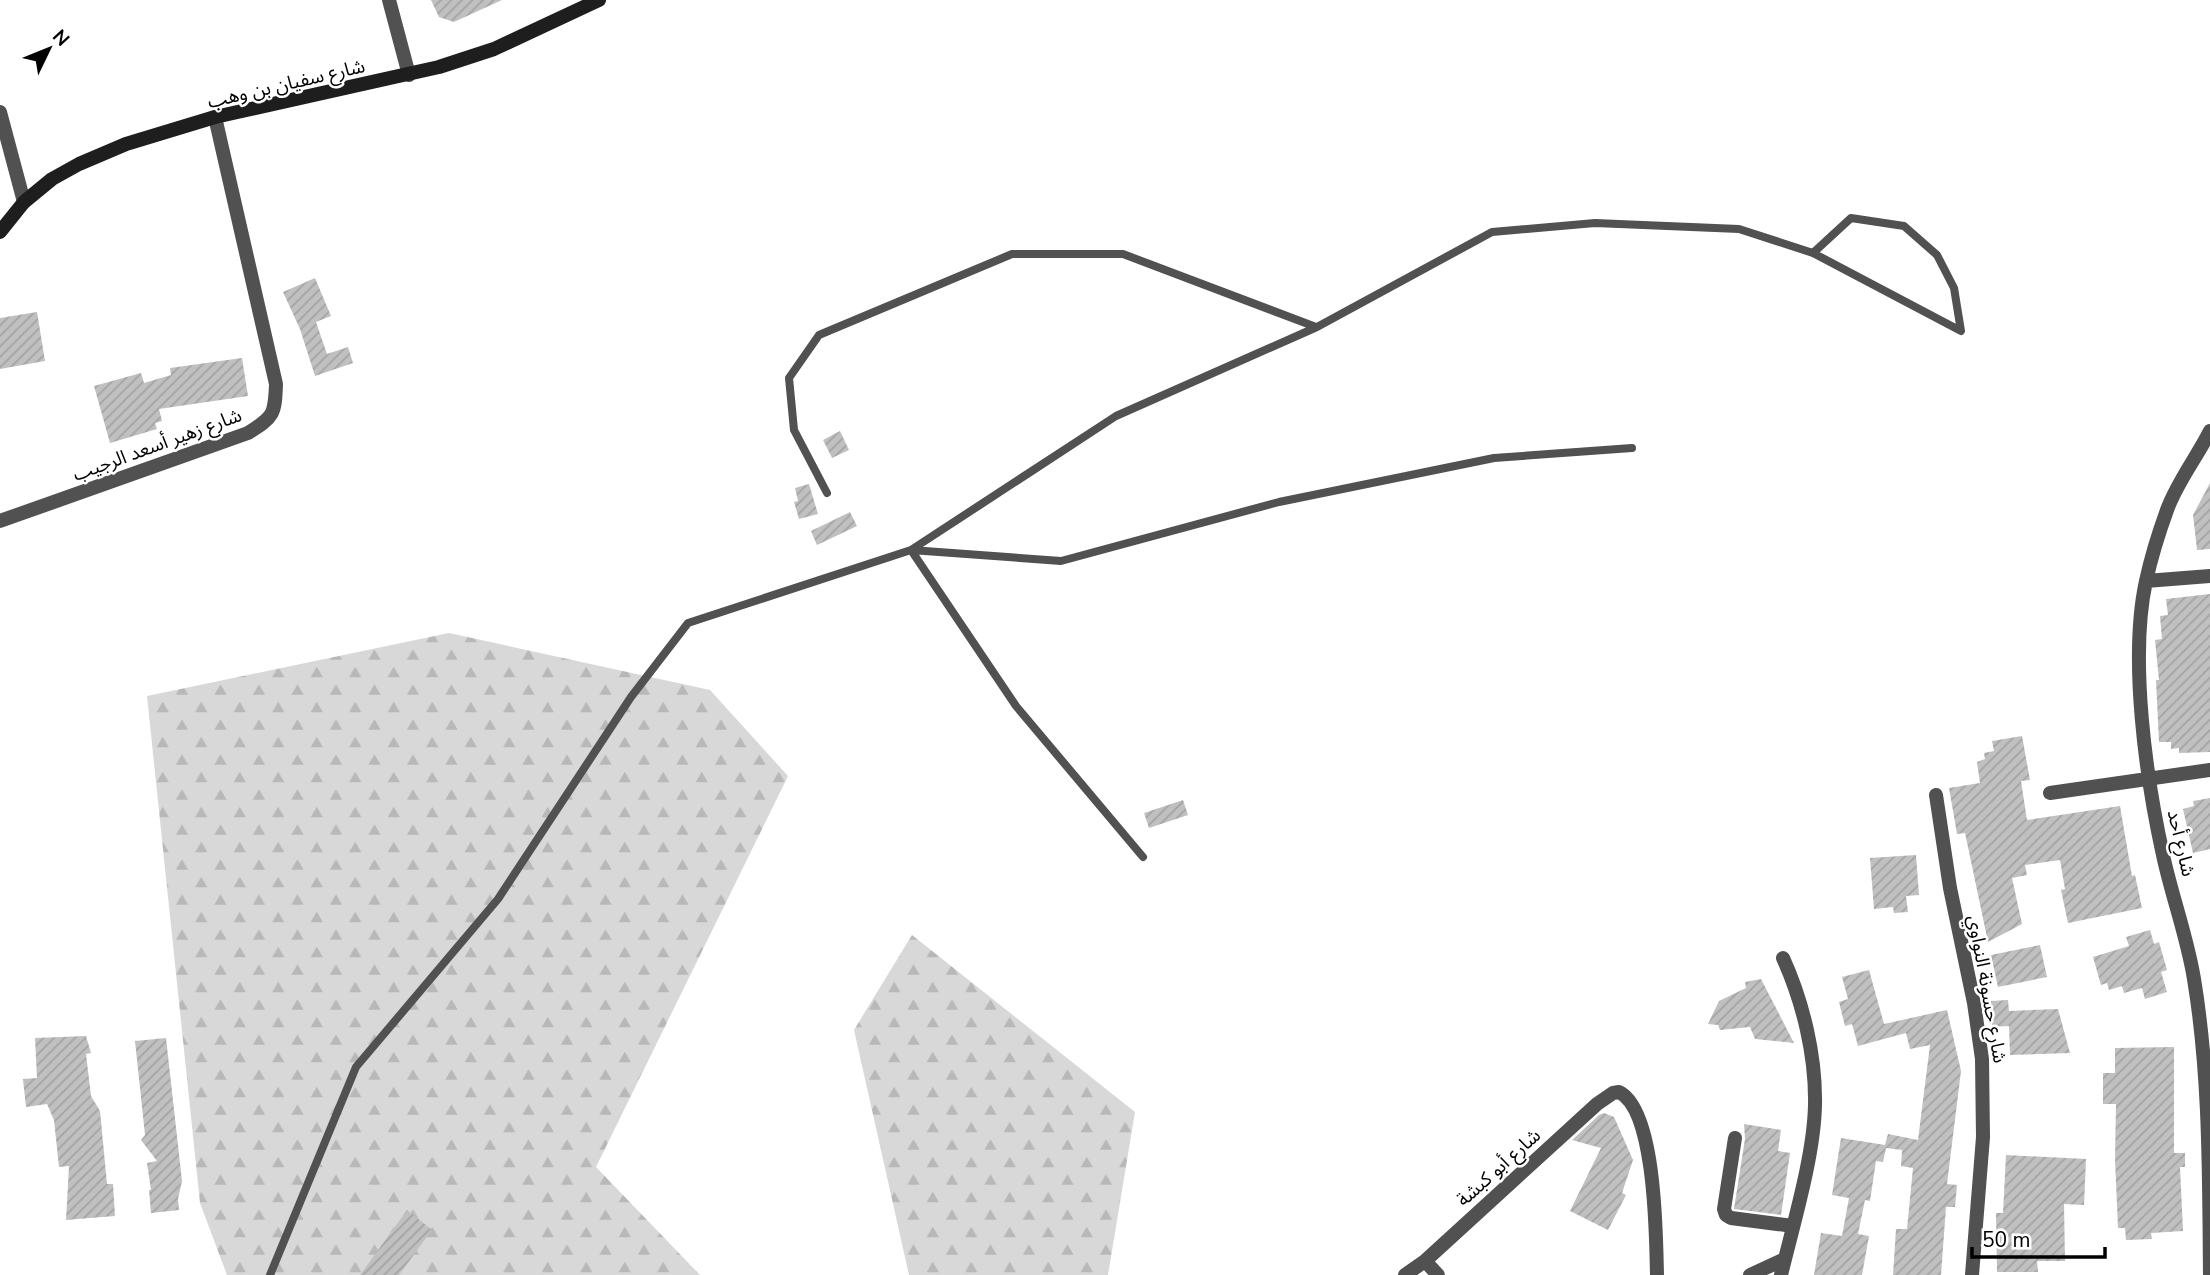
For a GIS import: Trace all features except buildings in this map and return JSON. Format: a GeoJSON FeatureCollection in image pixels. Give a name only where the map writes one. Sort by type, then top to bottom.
{"type":"FeatureCollection","features":[{"type":"Feature","properties":{"kind":"street"},"geometry":{"type":"LineString","coordinates":[[388,0],[409,75]]}},
{"type":"Feature","properties":{"kind":"street","name":"شارع سفيان بن وهب"},"geometry":{"type":"LineString","coordinates":[[0,232],[24,202],[52,179],[126,144],[215,117],[409,75],[494,49],[599,0]]}},
{"type":"Feature","properties":{"kind":"street"},"geometry":{"type":"LineString","coordinates":[[0,113],[24,202]]}},
{"type":"Feature","properties":{"kind":"street","name":"شارع زهير أسعد الرجيب"},"geometry":{"type":"LineString","coordinates":[[0,521],[213,447],[248,433],[269,420],[275,408],[276,384],[215,117]]}},
{"type":"Feature","properties":{"kind":"street","name":"شارع أحد"},"geometry":{"type":"LineString","coordinates":[[2210,430],[2168,508],[2146,581],[2140,629],[2140,678],[2151,779],[2163,857],[2187,941],[2204,1056],[2210,1275]]}},
{"type":"Feature","properties":{"kind":"street"},"geometry":{"type":"LineString","coordinates":[[2146,581],[2210,576]]}},
{"type":"Feature","properties":{"kind":"street"},"geometry":{"type":"LineString","coordinates":[[2050,793],[2210,770]]}},
{"type":"Feature","properties":{"kind":"street","name":"شارع حسونة النواوي"},"geometry":{"type":"LineString","coordinates":[[1936,795],[1950,888],[1974,1003],[1982,1059],[1983,1137],[1972,1275]]}},
{"type":"Feature","properties":{"kind":"street"},"geometry":{"type":"LineString","coordinates":[[1781,1275],[1807,1165],[1815,1105],[1810,1052],[1802,1014],[1794,981],[1783,958]]}},
{"type":"Feature","properties":{"kind":"street","name":"شارع أبو كبشة"},"geometry":{"type":"LineString","coordinates":[[1405,1275],[1425,1261],[1597,1104],[1619,1092],[1631,1101],[1644,1136],[1655,1201],[1657,1275]]}},
{"type":"Feature","properties":{"kind":"street"},"geometry":{"type":"LineString","coordinates":[[1735,1138],[1724,1209],[1726,1215],[1731,1218],[1793,1226]]}},
{"type":"Feature","properties":{"kind":"street"},"geometry":{"type":"LineString","coordinates":[[1750,1275],[1785,1259]]}},
{"type":"Feature","properties":{"kind":"street"},"geometry":{"type":"LineString","coordinates":[[1425,1261],[1438,1275]]}},
{"type":"Feature","properties":{"kind":"lane"},"geometry":{"type":"LineString","coordinates":[[270,1275],[356,1067],[498,898],[631,697],[688,623],[911,550],[1116,416],[1316,327],[1492,232],[1595,223],[1739,229],[1814,253],[1961,331],[1954,288],[1937,255],[1904,226],[1851,218],[1814,253]]}},
{"type":"Feature","properties":{"kind":"lane"},"geometry":{"type":"LineString","coordinates":[[827,493],[794,430],[789,378],[819,335],[1012,254],[1123,254],[1316,327]]}},
{"type":"Feature","properties":{"kind":"lane"},"geometry":{"type":"LineString","coordinates":[[911,550],[1060,561],[1279,502],[1480,461],[1632,449]]}},
{"type":"Feature","properties":{"kind":"lane"},"geometry":{"type":"LineString","coordinates":[[911,550],[1016,706],[1143,857]]}},
{"type":"Feature","properties":{"kind":"green space"},"geometry":{"type":"Polygon","coordinates":[[[449,633],[710,690],[788,776],[596,1167],[700,1275],[227,1275],[200,1203],[147,696],[449,633]]]}},
{"type":"Feature","properties":{"kind":"green space"},"geometry":{"type":"Polygon","coordinates":[[[912,935],[1135,1112],[1108,1275],[909,1275],[854,1030],[912,935]]]}}]}
